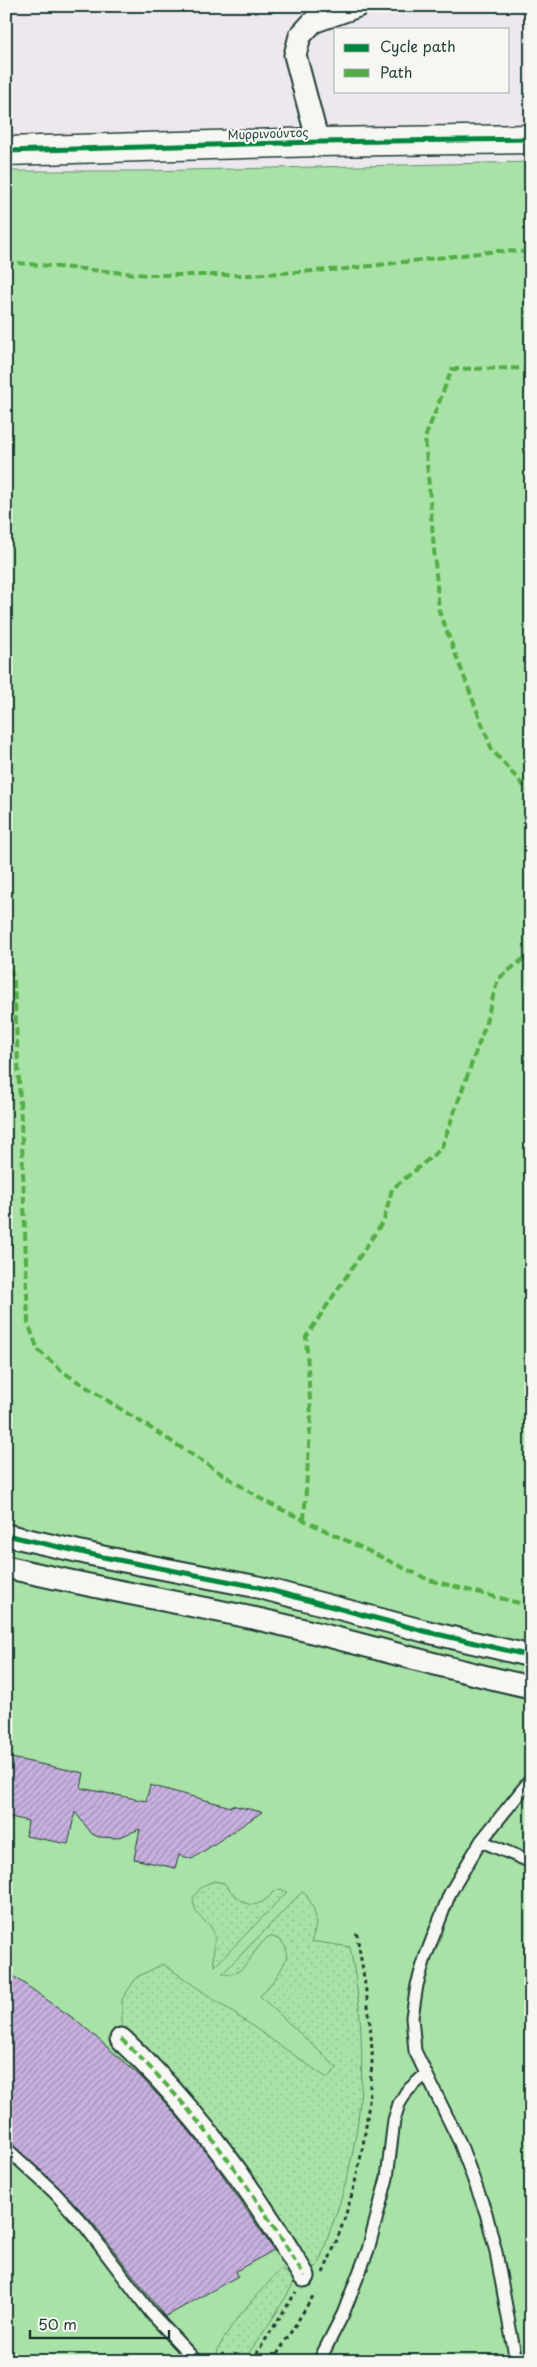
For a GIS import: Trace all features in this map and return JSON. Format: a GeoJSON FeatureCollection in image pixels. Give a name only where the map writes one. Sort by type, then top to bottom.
{"type":"FeatureCollection","features":[{"type":"Feature","properties":{"kind":"street"},"geometry":{"type":"LineString","coordinates":[[318,142],[295,55],[300,36],[313,22],[358,6]]}},
{"type":"Feature","properties":{"kind":"street","name":"Μυρρινούντος"},"geometry":{"type":"LineString","coordinates":[[6,151],[318,142],[531,139]]}},
{"type":"Feature","properties":{"kind":"street"},"geometry":{"type":"LineString","coordinates":[[6,1535],[103,1557],[258,1587],[424,1632],[531,1656]]}},
{"type":"Feature","properties":{"kind":"street"},"geometry":{"type":"LineString","coordinates":[[95,1588],[103,1557]]}},
{"type":"Feature","properties":{"kind":"street"},"geometry":{"type":"LineString","coordinates":[[6,1567],[95,1588],[263,1620],[418,1661],[531,1687]]}},
{"type":"Feature","properties":{"kind":"street"},"geometry":{"type":"LineString","coordinates":[[121,2039],[148,2064],[185,2105],[234,2165],[314,2280]]}},
{"type":"Feature","properties":{"kind":"lane"},"geometry":{"type":"LineString","coordinates":[[516,2361],[496,2252],[486,2213],[460,2142],[416,2051],[412,2017],[417,1985],[450,1893],[481,1841],[531,1779]]}},
{"type":"Feature","properties":{"kind":"lane"},"geometry":{"type":"LineString","coordinates":[[481,1841],[531,1862]]}},
{"type":"Feature","properties":{"kind":"lane"},"geometry":{"type":"LineString","coordinates":[[319,2361],[343,2314],[368,2250],[387,2178],[394,2120],[399,2104],[407,2091],[426,2074]]}},
{"type":"Feature","properties":{"kind":"lane"},"geometry":{"type":"LineString","coordinates":[[6,2148],[54,2192],[85,2226],[151,2313],[196,2361]]}},
{"type":"Feature","properties":{"kind":"lane"},"geometry":{"type":"LineString","coordinates":[[180,2344],[188,2361]]}},
{"type":"Feature","properties":{"kind":"path"},"geometry":{"type":"LineString","coordinates":[[273,2361],[344,2223],[358,2175],[368,2116],[372,2053],[366,1992],[356,1930]]}},
{"type":"Feature","properties":{"kind":"path"},"geometry":{"type":"LineString","coordinates":[[252,2361],[283,2315],[314,2280]]}},
{"type":"Feature","properties":{"kind":"green space"},"geometry":{"type":"Polygon","coordinates":[[[531,162],[531,2361],[6,2361],[6,171],[145,171],[531,162]]]}},
{"type":"Feature","properties":{"kind":"green space"},"geometry":{"type":"Polygon","coordinates":[[[214,1881],[224,1883],[237,1898],[253,1905],[259,1904],[278,1890],[281,1889],[287,1892],[215,1966],[213,1958],[214,1935],[210,1926],[197,1912],[193,1898],[202,1886],[214,1881]]]}},
{"type":"Feature","properties":{"kind":"green space"},"geometry":{"type":"Polygon","coordinates":[[[303,1891],[314,1909],[316,1921],[311,1941],[350,1947],[360,2017],[362,2052],[358,2121],[352,2155],[333,2223],[323,2253],[315,2269],[310,2268],[240,2155],[216,2125],[191,2097],[122,2030],[122,1999],[137,1977],[163,1964],[327,2078],[337,2068],[260,1996],[284,1964],[286,1948],[280,1941],[270,1936],[258,1947],[244,1967],[231,1974],[222,1974],[303,1891]]]}},
{"type":"Feature","properties":{"kind":"green space"},"geometry":{"type":"Polygon","coordinates":[[[281,2269],[296,2279],[257,2341],[242,2361],[215,2361],[224,2337],[232,2325],[281,2269]]]}},
{"type":"Feature","properties":{"kind":"building"},"geometry":{"type":"Polygon","coordinates":[[[6,1757],[84,1773],[81,1788],[146,1801],[150,1785],[231,1807],[231,1805],[262,1812],[192,1859],[179,1855],[175,1868],[134,1859],[140,1829],[117,1838],[99,1837],[92,1834],[75,1812],[68,1844],[26,1836],[28,1821],[6,1816],[6,1757]]]}},
{"type":"Feature","properties":{"kind":"building"},"geometry":{"type":"Polygon","coordinates":[[[6,1971],[80,2023],[141,2077],[171,2109],[211,2158],[274,2250],[236,2271],[238,2276],[165,2317],[93,2223],[59,2187],[6,2139],[6,1971]]]}},
{"type":"Feature","properties":{"kind":"marked path"},"geometry":{"type":"LineString","coordinates":[[6,262],[147,275],[250,275],[345,269],[496,251],[531,252]]}},
{"type":"Feature","properties":{"kind":"marked path"},"geometry":{"type":"LineString","coordinates":[[531,368],[452,369],[425,438],[439,611],[492,750],[531,794]]}},
{"type":"Feature","properties":{"kind":"marked path"},"geometry":{"type":"LineString","coordinates":[[6,945],[14,984],[22,1141],[28,1323],[38,1350],[63,1372],[266,1502],[429,1580],[531,1606]]}},
{"type":"Feature","properties":{"kind":"marked path"},"geometry":{"type":"LineString","coordinates":[[304,1520],[311,1416],[306,1337],[384,1220],[392,1189],[441,1149],[484,1029],[498,979],[531,953]]}},
{"type":"Feature","properties":{"kind":"marked path"},"geometry":{"type":"LineString","coordinates":[[121,2039],[148,2065],[198,2121],[243,2181],[304,2276]]}},
{"type":"Feature","properties":{"kind":"cycle path"},"geometry":{"type":"LineString","coordinates":[[6,151],[318,142],[531,139]]}},
{"type":"Feature","properties":{"kind":"cycle path"},"geometry":{"type":"LineString","coordinates":[[6,1535],[103,1557],[258,1587],[424,1631],[531,1656]]}}]}
